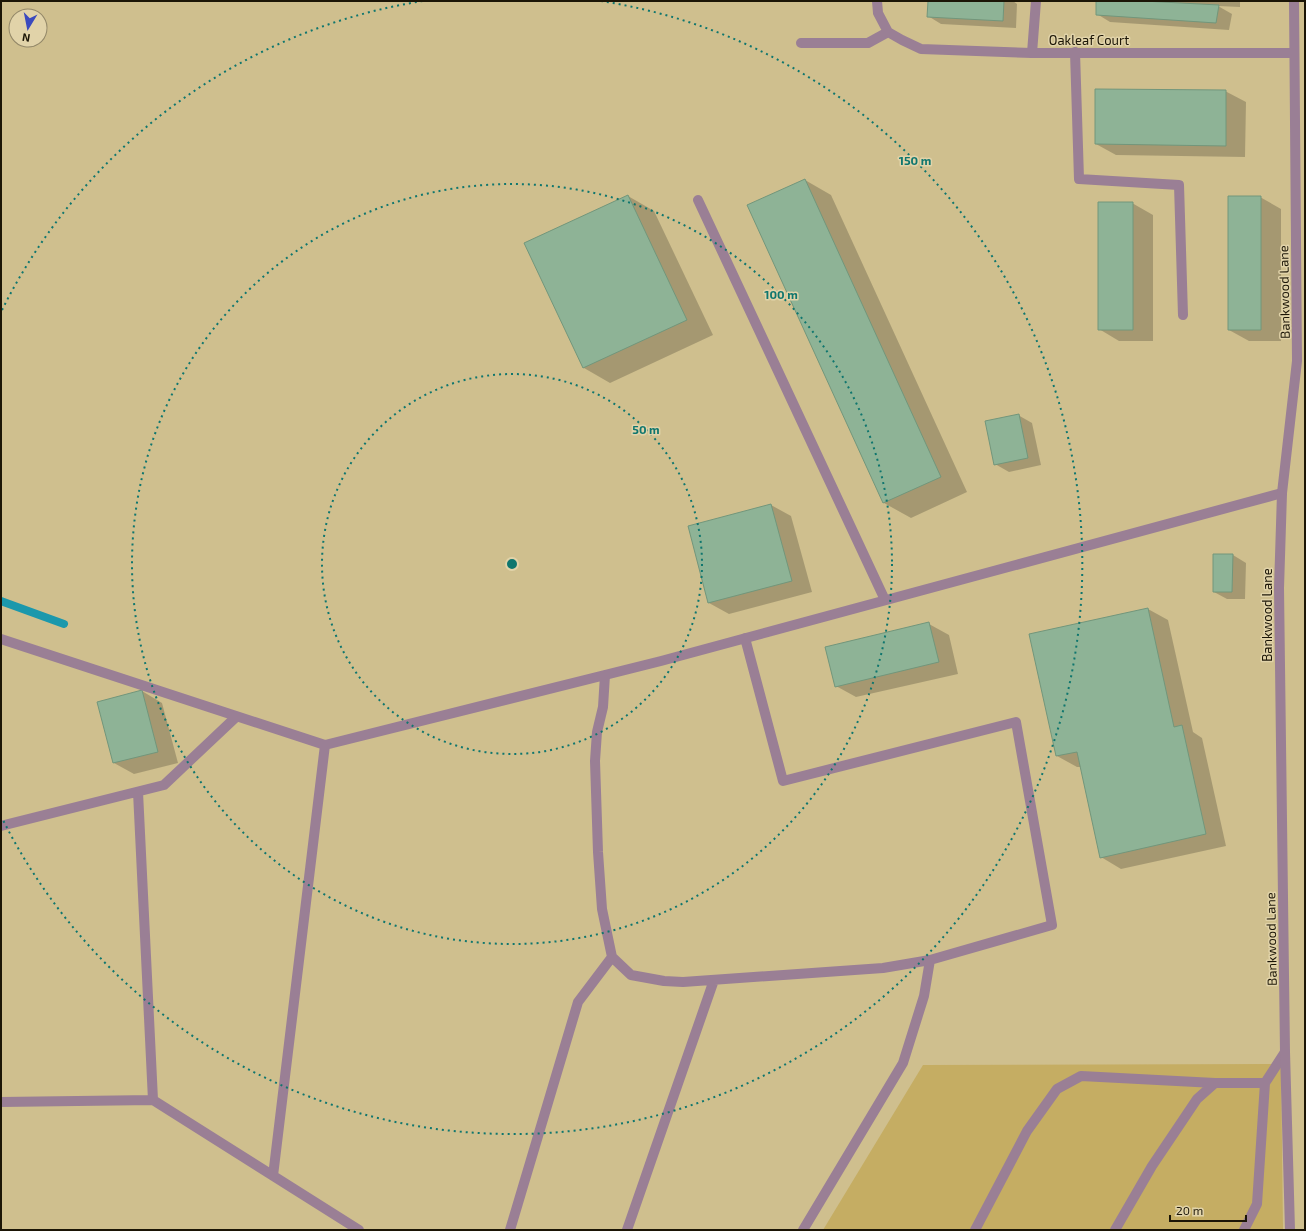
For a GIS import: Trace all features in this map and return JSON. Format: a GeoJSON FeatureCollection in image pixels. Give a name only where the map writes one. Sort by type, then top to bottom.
{"type":"FeatureCollection","features":[{"type":"Feature","properties":{"kind":"street"},"geometry":{"type":"LineString","coordinates":[[801,43],[868,44],[888,32],[878,13],[876,1]]}},
{"type":"Feature","properties":{"kind":"street"},"geometry":{"type":"LineString","coordinates":[[1032,53],[1036,1]]}},
{"type":"Feature","properties":{"kind":"street","name":"Bankwood Lane"},"geometry":{"type":"LineString","coordinates":[[1290,1230],[1285,1052],[1279,588],[1282,493],[1301,363],[1294,1]]}},
{"type":"Feature","properties":{"kind":"street","name":"Oakleaf Court"},"geometry":{"type":"LineString","coordinates":[[888,32],[921,49],[1032,53],[1294,53]]}},
{"type":"Feature","properties":{"kind":"street"},"geometry":{"type":"LineString","coordinates":[[1075,52],[1079,179],[1179,185],[1183,314]]}},
{"type":"Feature","properties":{"kind":"street"},"geometry":{"type":"LineString","coordinates":[[698,200],[885,600]]}},
{"type":"Feature","properties":{"kind":"street"},"geometry":{"type":"LineString","coordinates":[[1,639],[324,745],[605,675],[1282,493]]}},
{"type":"Feature","properties":{"kind":"street"},"geometry":{"type":"LineString","coordinates":[[605,675],[603,707],[597,732],[595,761],[598,852],[602,909],[612,957],[631,974],[664,981],[683,982],[883,968],[930,960],[1052,925],[1016,722],[783,781],[744,638]]}},
{"type":"Feature","properties":{"kind":"street"},"geometry":{"type":"LineString","coordinates":[[1,826],[164,785],[236,717]]}},
{"type":"Feature","properties":{"kind":"street"},"geometry":{"type":"LineString","coordinates":[[273,1176],[324,745]]}},
{"type":"Feature","properties":{"kind":"street"},"geometry":{"type":"LineString","coordinates":[[138,792],[153,1100]]}},
{"type":"Feature","properties":{"kind":"street"},"geometry":{"type":"LineString","coordinates":[[510,1230],[578,1002],[612,957]]}},
{"type":"Feature","properties":{"kind":"street"},"geometry":{"type":"LineString","coordinates":[[803,1230],[903,1063],[924,996],[930,960]]}},
{"type":"Feature","properties":{"kind":"street"},"geometry":{"type":"LineString","coordinates":[[627,1230],[714,980]]}},
{"type":"Feature","properties":{"kind":"street"},"geometry":{"type":"LineString","coordinates":[[1244,1230],[1257,1204],[1265,1083],[1285,1052]]}},
{"type":"Feature","properties":{"kind":"street"},"geometry":{"type":"LineString","coordinates":[[975,1230],[1027,1131],[1057,1089],[1081,1076],[1215,1083],[1265,1083]]}},
{"type":"Feature","properties":{"kind":"street"},"geometry":{"type":"LineString","coordinates":[[1115,1230],[1152,1166],[1197,1099],[1215,1083]]}},
{"type":"Feature","properties":{"kind":"street"},"geometry":{"type":"LineString","coordinates":[[1,1102],[153,1100],[358,1230]]}},
{"type":"Feature","properties":{"kind":"shaded area"},"geometry":{"type":"Polygon","coordinates":[[[1,1],[1305,1],[1305,1230],[1,1230],[1,1]]]}},
{"type":"Feature","properties":{"kind":"shaded area"},"geometry":{"type":"Polygon","coordinates":[[[1281,1064],[1283,1230],[823,1230],[923,1065],[1281,1064]]]}},
{"type":"Feature","properties":{"kind":"building"},"geometry":{"type":"Polygon","coordinates":[[[928,1],[1004,1],[1003,21],[927,17],[928,1]]]}},
{"type":"Feature","properties":{"kind":"building"},"geometry":{"type":"Polygon","coordinates":[[[1096,1],[1143,1],[1219,5],[1216,23],[1096,15],[1096,1]]]}},
{"type":"Feature","properties":{"kind":"building"},"geometry":{"type":"Polygon","coordinates":[[[1095,89],[1226,90],[1226,146],[1095,144],[1095,89]]]}},
{"type":"Feature","properties":{"kind":"building"},"geometry":{"type":"Polygon","coordinates":[[[805,179],[941,477],[883,503],[747,205],[805,179]]]}},
{"type":"Feature","properties":{"kind":"building"},"geometry":{"type":"Polygon","coordinates":[[[628,195],[687,320],[583,368],[524,243],[628,195]]]}},
{"type":"Feature","properties":{"kind":"building"},"geometry":{"type":"Polygon","coordinates":[[[1228,196],[1261,196],[1261,330],[1228,330],[1228,196]]]}},
{"type":"Feature","properties":{"kind":"building"},"geometry":{"type":"Polygon","coordinates":[[[1098,202],[1133,202],[1133,330],[1098,330],[1098,202]]]}},
{"type":"Feature","properties":{"kind":"building"},"geometry":{"type":"Polygon","coordinates":[[[1019,414],[1028,458],[994,465],[985,421],[1019,414]]]}},
{"type":"Feature","properties":{"kind":"building"},"geometry":{"type":"Polygon","coordinates":[[[771,504],[792,581],[708,603],[688,526],[771,504]]]}},
{"type":"Feature","properties":{"kind":"building"},"geometry":{"type":"Polygon","coordinates":[[[1213,554],[1233,554],[1232,592],[1213,592],[1213,554]]]}},
{"type":"Feature","properties":{"kind":"building"},"geometry":{"type":"Polygon","coordinates":[[[1148,608],[1174,727],[1182,725],[1206,834],[1100,858],[1077,752],[1056,756],[1029,634],[1148,608]]]}},
{"type":"Feature","properties":{"kind":"building"},"geometry":{"type":"Polygon","coordinates":[[[929,622],[939,662],[835,687],[825,647],[929,622]]]}},
{"type":"Feature","properties":{"kind":"building"},"geometry":{"type":"Polygon","coordinates":[[[142,690],[158,752],[113,763],[97,702],[142,690]]]}},
{"type":"Feature","properties":{"kind":"waterway"},"geometry":{"type":"LineString","coordinates":[[1,601],[64,624]]}}]}
